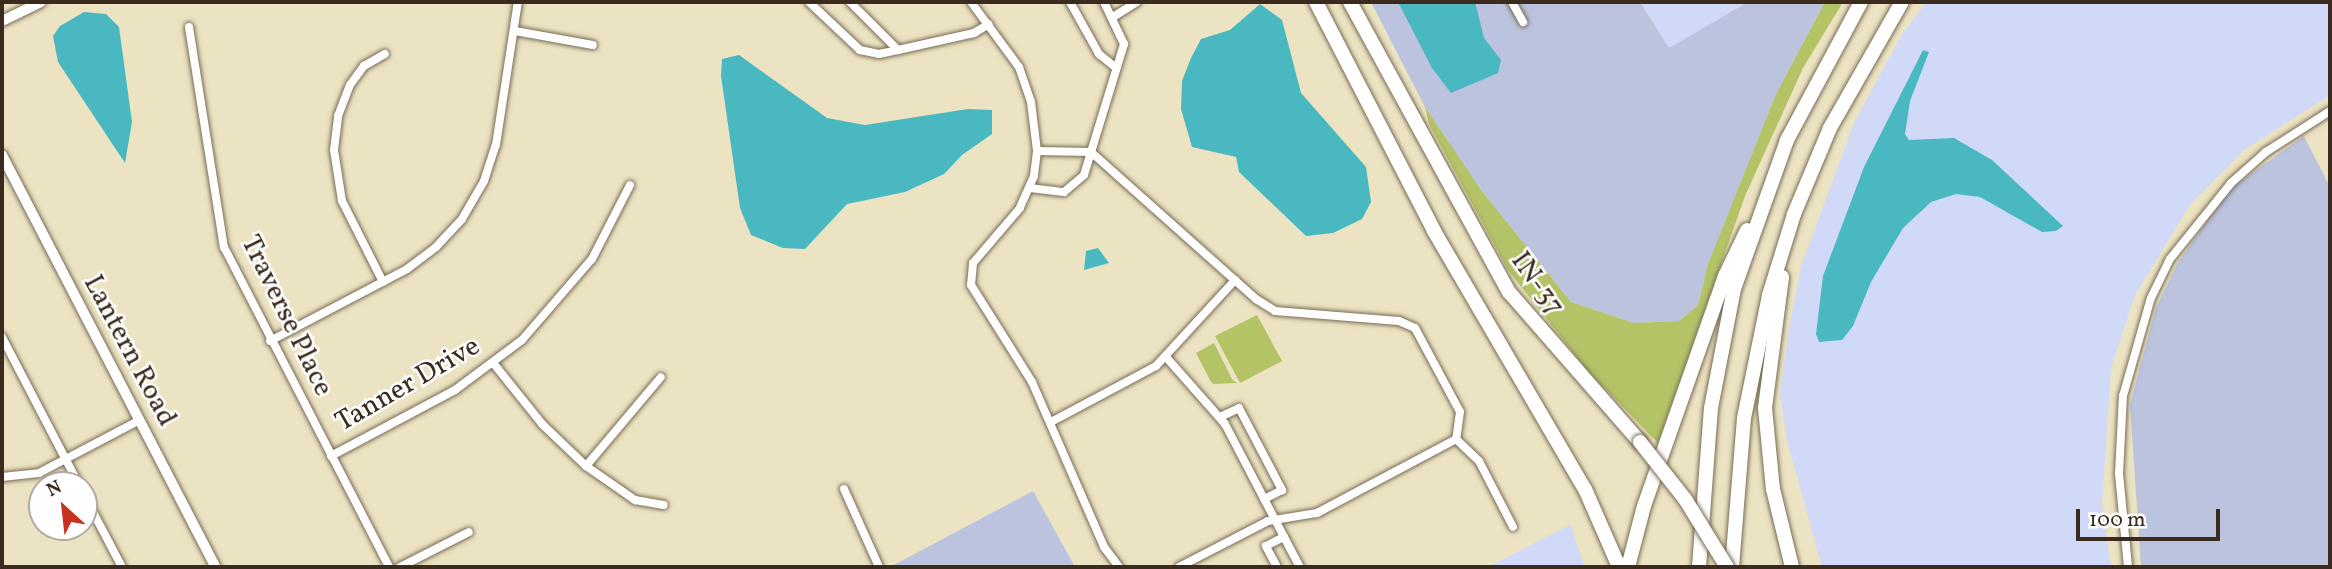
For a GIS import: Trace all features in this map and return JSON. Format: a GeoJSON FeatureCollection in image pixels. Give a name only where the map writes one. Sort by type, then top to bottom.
{"type":"FeatureCollection","features":[{"type":"Feature","properties":{"kind":"highway"},"geometry":{"type":"LineString","coordinates":[[1308,2],[1344,56]]}},
{"type":"Feature","properties":{"kind":"highway"},"geometry":{"type":"LineString","coordinates":[[1316,2],[1471,297],[1586,489],[1619,567]]}},
{"type":"Feature","properties":{"kind":"highway","name":"IN-37"},"geometry":{"type":"LineString","coordinates":[[1350,2],[1509,292],[1640,442],[1691,507],[1727,567]]}},
{"type":"Feature","properties":{"kind":"highway"},"geometry":{"type":"LineString","coordinates":[[1628,567],[1644,506],[1725,276],[1762,204],[1808,95],[1861,2]]}},
{"type":"Feature","properties":{"kind":"highway"},"geometry":{"type":"LineString","coordinates":[[1732,567],[1744,418],[1766,307],[1803,189],[1862,67],[1902,2]]}},
{"type":"Feature","properties":{"kind":"highway"},"geometry":{"type":"LineString","coordinates":[[1793,567],[1773,488],[1766,374],[1786,252],[1862,67]]}},
{"type":"Feature","properties":{"kind":"highway"},"geometry":{"type":"LineString","coordinates":[[1699,567],[1704,460],[1717,369],[1734,289],[1762,204]]}},
{"type":"Feature","properties":{"kind":"street"},"geometry":{"type":"LineString","coordinates":[[2,21],[41,2]]}},
{"type":"Feature","properties":{"kind":"street"},"geometry":{"type":"LineString","coordinates":[[270,341],[383,282],[436,247],[474,200],[496,145],[518,2]]}},
{"type":"Feature","properties":{"kind":"street"},"geometry":{"type":"LineString","coordinates":[[809,2],[860,50],[879,54],[974,33],[989,24]]}},
{"type":"Feature","properties":{"kind":"street"},"geometry":{"type":"LineString","coordinates":[[850,2],[898,50]]}},
{"type":"Feature","properties":{"kind":"street"},"geometry":{"type":"LineString","coordinates":[[971,2],[1008,47],[1024,78],[1037,151],[1030,188],[1020,208],[973,263],[970,278],[1051,422],[1101,540],[1119,567]]}},
{"type":"Feature","properties":{"kind":"street"},"geometry":{"type":"LineString","coordinates":[[1070,2],[1099,54],[1116,68]]}},
{"type":"Feature","properties":{"kind":"street"},"geometry":{"type":"LineString","coordinates":[[1030,188],[1053,192],[1073,188],[1084,175],[1123,38],[1104,2]]}},
{"type":"Feature","properties":{"kind":"street"},"geometry":{"type":"LineString","coordinates":[[1113,18],[1137,2]]}},
{"type":"Feature","properties":{"kind":"street"},"geometry":{"type":"LineString","coordinates":[[1512,2],[1523,22]]}},
{"type":"Feature","properties":{"kind":"street"},"geometry":{"type":"LineString","coordinates":[[2,28],[21,12]]}},
{"type":"Feature","properties":{"kind":"street","name":"Traverse Place"},"geometry":{"type":"LineString","coordinates":[[189,27],[224,247],[270,341],[389,567]]}},
{"type":"Feature","properties":{"kind":"street"},"geometry":{"type":"LineString","coordinates":[[515,31],[593,45]]}},
{"type":"Feature","properties":{"kind":"street"},"geometry":{"type":"LineString","coordinates":[[383,282],[342,201],[334,150],[338,116],[350,85],[364,66],[385,54]]}},
{"type":"Feature","properties":{"kind":"street"},"geometry":{"type":"LineString","coordinates":[[2128,567],[2119,474],[2123,396],[2151,298],[2170,259],[2231,183],[2287,137],[2330,111]]}},
{"type":"Feature","properties":{"kind":"street"},"geometry":{"type":"LineString","coordinates":[[1037,151],[1091,152],[1235,280],[1275,311],[1399,321],[1415,328],[1460,412],[1456,439]]}},
{"type":"Feature","properties":{"kind":"street","name":"Lantern Road"},"geometry":{"type":"LineString","coordinates":[[2,155],[216,567]]}},
{"type":"Feature","properties":{"kind":"street","name":"Tanner Drive"},"geometry":{"type":"LineString","coordinates":[[331,456],[436,402],[494,364],[546,316],[580,276],[630,185]]}},
{"type":"Feature","properties":{"kind":"street"},"geometry":{"type":"LineString","coordinates":[[1051,422],[1150,371],[1166,357],[1235,280]]}},
{"type":"Feature","properties":{"kind":"street"},"geometry":{"type":"LineString","coordinates":[[2,337],[72,471]]}},
{"type":"Feature","properties":{"kind":"street"},"geometry":{"type":"LineString","coordinates":[[1166,357],[1220,417],[1300,567]]}},
{"type":"Feature","properties":{"kind":"street"},"geometry":{"type":"LineString","coordinates":[[494,364],[542,424],[586,466],[635,500],[664,505]]}},
{"type":"Feature","properties":{"kind":"street"},"geometry":{"type":"LineString","coordinates":[[586,466],[661,377]]}},
{"type":"Feature","properties":{"kind":"street"},"geometry":{"type":"LineString","coordinates":[[1220,417],[1239,408],[1282,490],[1264,499]]}},
{"type":"Feature","properties":{"kind":"street"},"geometry":{"type":"LineString","coordinates":[[2,477],[30,476],[140,421]]}},
{"type":"Feature","properties":{"kind":"street"},"geometry":{"type":"LineString","coordinates":[[1179,567],[1274,519],[1317,513],[1456,439]]}},
{"type":"Feature","properties":{"kind":"street"},"geometry":{"type":"LineString","coordinates":[[1456,439],[1479,461],[1513,527]]}},
{"type":"Feature","properties":{"kind":"street"},"geometry":{"type":"LineString","coordinates":[[844,489],[879,567]]}},
{"type":"Feature","properties":{"kind":"street"},"geometry":{"type":"LineString","coordinates":[[98,522],[122,567]]}},
{"type":"Feature","properties":{"kind":"street"},"geometry":{"type":"LineString","coordinates":[[401,567],[469,532]]}},
{"type":"Feature","properties":{"kind":"street"},"geometry":{"type":"LineString","coordinates":[[1278,567],[1266,546],[1284,537]]}},
{"type":"Feature","properties":{"kind":"shaded area"},"geometry":{"type":"Polygon","coordinates":[[[1371,2],[1640,2],[1669,48],[1748,2],[1825,2],[1776,94],[1708,264],[1698,305],[1679,321],[1634,323],[1571,302],[1481,190],[1425,107],[1371,2]]]}},
{"type":"Feature","properties":{"kind":"shaded area"},"geometry":{"type":"Polygon","coordinates":[[[1640,2],[1748,2],[1668,49],[1640,2]]]}},
{"type":"Feature","properties":{"kind":"shaded area"},"geometry":{"type":"Polygon","coordinates":[[[1926,2],[2330,2],[2330,95],[2244,150],[2189,206],[2135,295],[2111,368],[2102,504],[2111,567],[1822,567],[1787,440],[1780,394],[1789,328],[1802,264],[1854,123],[1901,36],[1926,2]]]}},
{"type":"Feature","properties":{"kind":"shaded area"},"geometry":{"type":"Polygon","coordinates":[[[2304,136],[2330,187],[2330,567],[2141,567],[2130,404],[2156,308],[2177,264],[2230,189],[2304,136]]]}},
{"type":"Feature","properties":{"kind":"shaded area"},"geometry":{"type":"Polygon","coordinates":[[[1033,491],[1075,567],[892,567],[892,566],[1033,491]]]}},
{"type":"Feature","properties":{"kind":"shaded area"},"geometry":{"type":"Polygon","coordinates":[[[1570,525],[1585,567],[1488,567],[1570,525]]]}},
{"type":"Feature","properties":{"kind":"green space"},"geometry":{"type":"Polygon","coordinates":[[[1825,2],[1843,2],[1803,68],[1745,196],[1658,443],[1588,371],[1508,270],[1429,124],[1425,107],[1481,190],[1571,302],[1634,323],[1679,321],[1698,305],[1708,264],[1776,94],[1825,2]]]}},
{"type":"Feature","properties":{"kind":"green space"},"geometry":{"type":"Polygon","coordinates":[[[1257,315],[1282,361],[1240,383],[1215,336],[1257,315]]]}},
{"type":"Feature","properties":{"kind":"green space"},"geometry":{"type":"Polygon","coordinates":[[[1214,343],[1232,379],[1237,383],[1213,384],[1210,380],[1196,353],[1214,343]]]}},
{"type":"Feature","properties":{"kind":"water"},"geometry":{"type":"Polygon","coordinates":[[[1398,2],[1475,2],[1484,38],[1501,60],[1498,73],[1451,93],[1432,68],[1398,2]]]}},
{"type":"Feature","properties":{"kind":"water"},"geometry":{"type":"Polygon","coordinates":[[[1260,4],[1282,20],[1301,93],[1366,167],[1371,202],[1362,219],[1333,233],[1306,236],[1239,172],[1236,157],[1192,147],[1181,109],[1182,81],[1191,58],[1201,39],[1230,30],[1260,4]]]}},
{"type":"Feature","properties":{"kind":"water"},"geometry":{"type":"Polygon","coordinates":[[[84,12],[106,14],[119,27],[132,122],[125,163],[58,62],[53,36],[60,26],[84,12]]]}},
{"type":"Feature","properties":{"kind":"water"},"geometry":{"type":"Polygon","coordinates":[[[1923,50],[1929,52],[1910,101],[1905,134],[1909,140],[1954,138],[1992,160],[2063,226],[2056,231],[2042,232],[1980,197],[1956,194],[1931,202],[1903,228],[1871,282],[1853,326],[1842,340],[1819,342],[1816,334],[1823,276],[1864,167],[1923,50]]]}},
{"type":"Feature","properties":{"kind":"water"},"geometry":{"type":"Polygon","coordinates":[[[739,55],[827,118],[865,125],[968,109],[992,110],[992,134],[962,155],[944,174],[905,192],[847,204],[805,249],[783,248],[751,235],[740,208],[721,76],[722,59],[739,55]]]}},
{"type":"Feature","properties":{"kind":"water"},"geometry":{"type":"Polygon","coordinates":[[[1098,248],[1109,263],[1084,270],[1086,251],[1098,248]]]}}]}
